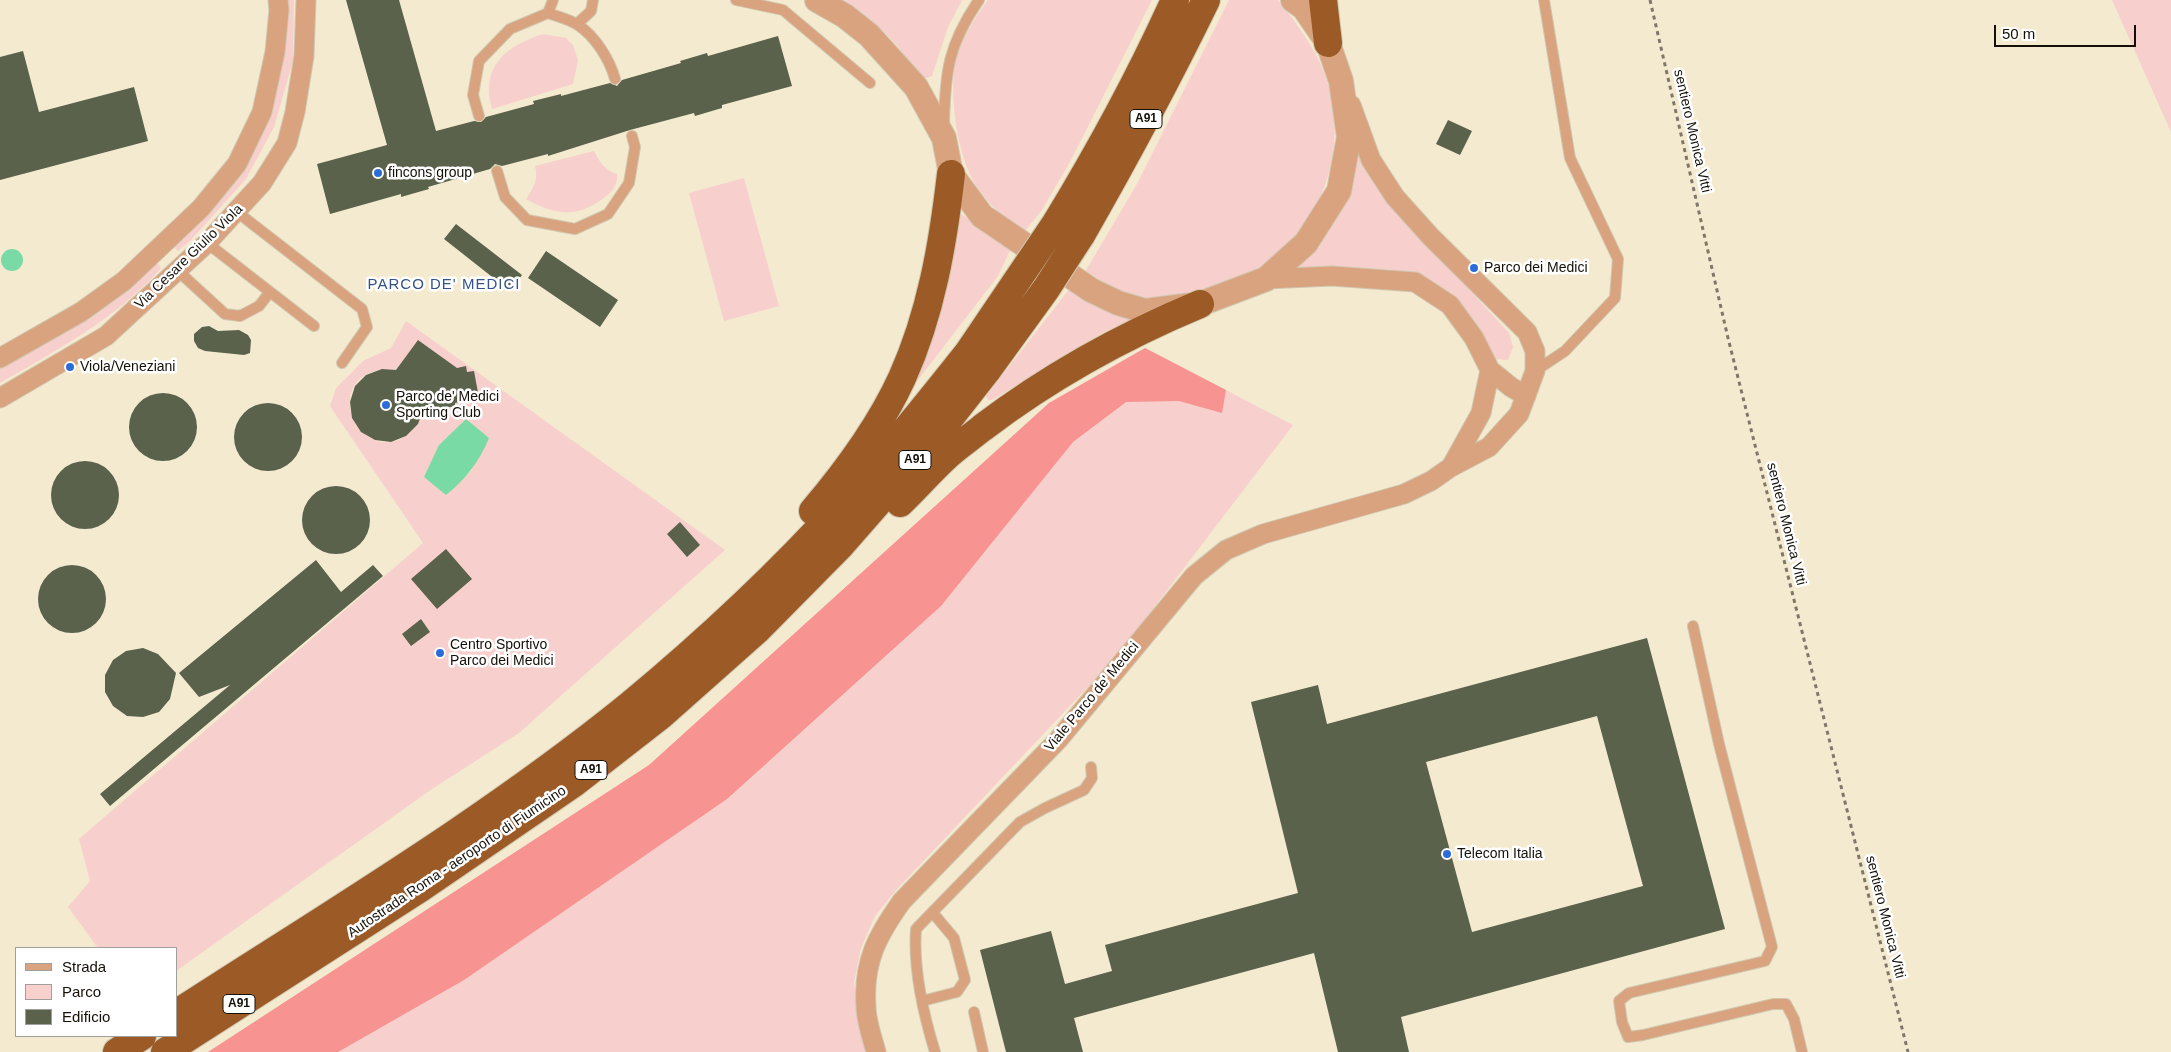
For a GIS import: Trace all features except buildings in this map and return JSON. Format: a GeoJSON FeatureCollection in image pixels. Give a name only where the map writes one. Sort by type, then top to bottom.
{"type":"FeatureCollection","features":[{"type":"Feature","properties":{"kind":"highway","name":"Autostrada Roma - aeroporto di Fiumicino"},"geometry":{"type":"LineString","coordinates":[[165,1052],[418,890],[574,783],[660,716],[758,629],[839,547],[930,443],[1106,138],[1149,57],[1175,0]]}},
{"type":"Feature","properties":{"kind":"highway","name":"Autostrada Roma - aeroporto di Fiumicino"},"geometry":{"type":"LineString","coordinates":[[178,1013],[439,844],[543,772],[629,705],[762,587],[851,494],[907,429],[978,361],[1046,289],[1081,235],[1131,148],[1206,0]]}},
{"type":"Feature","properties":{"kind":"highway"},"geometry":{"type":"LineString","coordinates":[[1323,0],[1328,43]]}},
{"type":"Feature","properties":{"kind":"highway"},"geometry":{"type":"LineString","coordinates":[[762,587],[778,555],[828,493],[870,436],[902,378],[924,320],[938,265],[946,221],[951,174]]}},
{"type":"Feature","properties":{"kind":"highway"},"geometry":{"type":"LineString","coordinates":[[839,547],[871,531],[949,454],[1005,410],[1106,348],[1154,323],[1200,304]]}},
{"type":"Feature","properties":{"kind":"highway"},"geometry":{"type":"LineString","coordinates":[[117,1052],[140,1037]]}},
{"type":"Feature","properties":{"kind":"street","name":"Via Cesare Giulio Viola"},"geometry":{"type":"LineString","coordinates":[[0,358],[81,312],[124,281],[201,208],[237,164],[262,112],[275,52],[279,10],[278,0]]}},
{"type":"Feature","properties":{"kind":"street","name":"Via Cesare Giulio Viola"},"geometry":{"type":"LineString","coordinates":[[0,398],[106,336],[207,243],[237,212],[262,182],[287,143],[295,112],[304,56],[306,0]]}},
{"type":"Feature","properties":{"kind":"street"},"geometry":{"type":"LineString","coordinates":[[817,0],[851,20],[869,35],[916,88],[944,138],[951,174],[982,216],[1091,290],[1118,303],[1146,311],[1200,304],[1266,279],[1332,276],[1415,282],[1450,305],[1474,338],[1490,370],[1511,388],[1526,396]]}},
{"type":"Feature","properties":{"kind":"street"},"geometry":{"type":"LineString","coordinates":[[1266,279],[1306,243],[1339,191],[1349,137],[1341,81],[1328,43],[1304,8],[1293,0]]}},
{"type":"Feature","properties":{"kind":"street","name":"Viale Parco de' Medici"},"geometry":{"type":"LineString","coordinates":[[876,1052],[866,1007],[867,964],[882,928],[902,901],[1058,740],[1194,576],[1226,550],[1263,534],[1404,494],[1431,481],[1451,467],[1489,447],[1519,414],[1535,371],[1535,351],[1527,332],[1444,250],[1395,196],[1371,160],[1341,81]]}},
{"type":"Feature","properties":{"kind":"street"},"geometry":{"type":"LineString","coordinates":[[158,250],[178,271]]}},
{"type":"Feature","properties":{"kind":"street","name":"Viale Parco de' Medici"},"geometry":{"type":"LineString","coordinates":[[1451,467],[1482,413],[1490,370]]}},
{"type":"Feature","properties":{"kind":"lane"},"geometry":{"type":"LineString","coordinates":[[548,13],[553,0]]}},
{"type":"Feature","properties":{"kind":"lane"},"geometry":{"type":"LineString","coordinates":[[577,24],[591,12],[593,0]]}},
{"type":"Feature","properties":{"kind":"lane"},"geometry":{"type":"LineString","coordinates":[[736,0],[783,10],[870,83]]}},
{"type":"Feature","properties":{"kind":"lane"},"geometry":{"type":"LineString","coordinates":[[944,138],[944,93],[949,58],[962,24],[979,0]]}},
{"type":"Feature","properties":{"kind":"lane"},"geometry":{"type":"LineString","coordinates":[[1535,371],[1565,351],[1615,298],[1618,259],[1570,158],[1544,0]]}},
{"type":"Feature","properties":{"kind":"lane"},"geometry":{"type":"LineString","coordinates":[[479,116],[473,95],[479,61],[510,29],[548,13],[577,24],[592,36],[613,70],[615,79]]}},
{"type":"Feature","properties":{"kind":"lane"},"geometry":{"type":"LineString","coordinates":[[497,171],[505,197],[527,220],[575,229],[608,214],[629,183],[635,147],[632,136]]}},
{"type":"Feature","properties":{"kind":"lane"},"geometry":{"type":"LineString","coordinates":[[237,212],[362,309],[367,327],[342,363]]}},
{"type":"Feature","properties":{"kind":"lane"},"geometry":{"type":"LineString","coordinates":[[207,243],[314,326]]}},
{"type":"Feature","properties":{"kind":"lane"},"geometry":{"type":"LineString","coordinates":[[178,271],[225,314],[240,316],[259,306],[270,292]]}},
{"type":"Feature","properties":{"kind":"lane"},"geometry":{"type":"LineString","coordinates":[[1693,626],[1719,744],[1772,947],[1764,961],[1629,993],[1619,1001],[1622,1022],[1628,1036],[1643,1035],[1773,1004],[1786,1004],[1794,1020],[1802,1052]]}},
{"type":"Feature","properties":{"kind":"lane"},"geometry":{"type":"LineString","coordinates":[[935,1052],[922,1001],[914,953],[916,929],[1020,822],[1084,790],[1092,778],[1091,767]]}},
{"type":"Feature","properties":{"kind":"lane"},"geometry":{"type":"LineString","coordinates":[[922,1001],[957,992],[966,980],[954,938],[933,913]]}},
{"type":"Feature","properties":{"kind":"lane"},"geometry":{"type":"LineString","coordinates":[[974,1012],[983,1052]]}},
{"type":"Feature","properties":{"kind":"path","name":"sentiero Monica Vitti"},"geometry":{"type":"LineString","coordinates":[[1650,0],[1728,338],[1908,1052]]}},
{"type":"Feature","properties":{"kind":"green space"},"geometry":{"type":"Polygon","coordinates":[[[281,0],[294,0],[293,61],[274,127],[246,179],[191,240],[178,251],[171,244],[241,168],[281,0]]]}},
{"type":"Feature","properties":{"kind":"green space"},"geometry":{"type":"Polygon","coordinates":[[[843,0],[962,0],[948,27],[932,76],[925,78],[915,72],[902,52],[883,30],[843,0]]]}},
{"type":"Feature","properties":{"kind":"green space"},"geometry":{"type":"Polygon","coordinates":[[[988,0],[1152,0],[1071,160],[1042,210],[1024,232],[998,212],[977,187],[970,175],[960,145],[954,111],[953,79],[957,56],[968,31],[988,0]]]}},
{"type":"Feature","properties":{"kind":"green space"},"geometry":{"type":"Polygon","coordinates":[[[1229,0],[1278,0],[1314,51],[1328,84],[1334,117],[1333,150],[1326,182],[1313,212],[1294,238],[1271,261],[1243,278],[1211,290],[1153,299],[1137,297],[1085,272],[1137,184],[1229,0]]]}},
{"type":"Feature","properties":{"kind":"green space"},"geometry":{"type":"Polygon","coordinates":[[[2112,0],[2171,0],[2171,132],[2112,0]]]}},
{"type":"Feature","properties":{"kind":"green space"},"geometry":{"type":"Polygon","coordinates":[[[543,34],[566,38],[573,45],[578,60],[573,84],[492,109],[489,94],[490,81],[493,70],[499,60],[518,45],[543,34]]]}},
{"type":"Feature","properties":{"kind":"green space"},"geometry":{"type":"Polygon","coordinates":[[[1358,150],[1388,200],[1509,333],[1513,347],[1508,360],[1497,359],[1486,350],[1417,278],[1388,269],[1297,267],[1319,247],[1338,215],[1358,150]]]}},
{"type":"Feature","properties":{"kind":"green space"},"geometry":{"type":"Polygon","coordinates":[[[594,151],[606,168],[617,174],[617,181],[614,187],[605,197],[585,209],[575,212],[547,209],[526,199],[536,180],[535,166],[594,151]]]}},
{"type":"Feature","properties":{"kind":"green space"},"geometry":{"type":"Polygon","coordinates":[[[744,178],[779,306],[724,321],[689,193],[744,178]]]}},
{"type":"Feature","properties":{"kind":"green space"},"geometry":{"type":"Polygon","coordinates":[[[961,214],[1012,246],[998,276],[901,402],[939,300],[961,214]]]}},
{"type":"Feature","properties":{"kind":"green space"},"geometry":{"type":"Polygon","coordinates":[[[156,261],[161,268],[144,286],[106,318],[0,383],[0,368],[55,337],[156,261]]]}},
{"type":"Feature","properties":{"kind":"green space"},"geometry":{"type":"Polygon","coordinates":[[[1074,283],[1138,317],[1104,332],[992,400],[988,400],[986,396],[1074,283]]]}},
{"type":"Feature","properties":{"kind":"green space"},"geometry":{"type":"Polygon","coordinates":[[[406,321],[725,550],[519,733],[432,789],[178,970],[178,947],[97,947],[68,907],[90,881],[79,839],[423,543],[330,406],[336,388],[363,361],[391,348],[406,321]],[[418,340],[400,365],[425,383],[443,358],[418,340]],[[382,369],[367,374],[355,385],[350,398],[351,411],[357,424],[366,435],[378,441],[392,442],[407,435],[418,424],[398,371],[382,369]],[[466,419],[439,445],[446,495],[472,470],[466,419]]]}},
{"type":"Feature","properties":{"kind":"green space"},"geometry":{"type":"Polygon","coordinates":[[[1145,348],[1293,425],[1117,656],[898,888],[875,916],[861,948],[854,983],[867,1052],[208,1052],[649,765],[1049,403],[1145,348]]]}},
{"type":"Feature","properties":{"kind":"shaded area"},"geometry":{"type":"Polygon","coordinates":[[[12,249],[20,252],[23,260],[20,268],[12,271],[4,268],[1,260],[4,252],[12,249]]]}},
{"type":"Feature","properties":{"kind":"shaded area"},"geometry":{"type":"Polygon","coordinates":[[[1145,348],[1226,390],[1222,413],[1179,401],[1126,402],[1073,442],[941,606],[727,799],[464,980],[338,1052],[208,1052],[649,765],[1049,403],[1145,348]]]}},
{"type":"Feature","properties":{"kind":"shaded area"},"geometry":{"type":"Polygon","coordinates":[[[466,419],[489,438],[471,470],[446,495],[424,477],[439,445],[466,419]]]}},
{"type":"Feature","properties":{"kind":"place","name":"fincons group"},"geometry":{"type":"Point","coordinates":[378,173]}},
{"type":"Feature","properties":{"kind":"place","name":"Parco dei Medici"},"geometry":{"type":"Point","coordinates":[1474,268]}},
{"type":"Feature","properties":{"kind":"place","name":"Viola/Veneziani"},"geometry":{"type":"Point","coordinates":[70,367]}},
{"type":"Feature","properties":{"kind":"place","name":"Parco de' Medici Sporting Club"},"geometry":{"type":"Point","coordinates":[386,405]}},
{"type":"Feature","properties":{"kind":"place","name":"Centro Sportivo Parco dei Medici"},"geometry":{"type":"Point","coordinates":[440,653]}},
{"type":"Feature","properties":{"kind":"place","name":"Telecom Italia"},"geometry":{"type":"Point","coordinates":[1447,854]}},
{"type":"Feature","properties":{"kind":"district","name":"PARCO DE' MEDICI"},"geometry":{"type":"Point","coordinates":[444,285]}}]}
